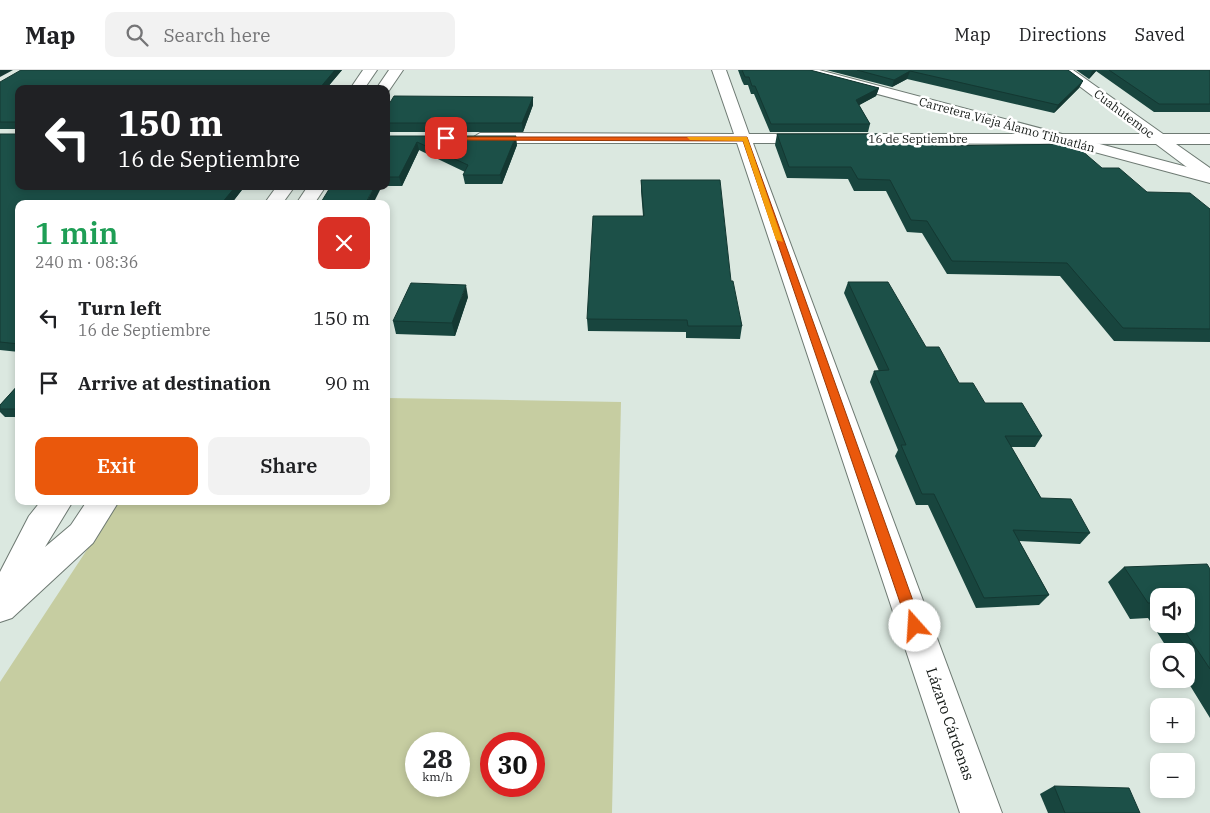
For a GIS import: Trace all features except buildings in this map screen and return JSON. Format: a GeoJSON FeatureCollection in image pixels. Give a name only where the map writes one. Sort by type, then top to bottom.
{"type":"FeatureCollection","features":[{"type":"Feature","properties":{"kind":"street"},"geometry":{"type":"LineString","coordinates":[[360,85],[370,70]]}},
{"type":"Feature","properties":{"kind":"street"},"geometry":{"type":"LineString","coordinates":[[386,85],[396,70]]}},
{"type":"Feature","properties":{"kind":"street","name":"Lázaro Cárdenas"},"geometry":{"type":"LineString","coordinates":[[719,70],[745,139],[980,813]]}},
{"type":"Feature","properties":{"kind":"street","name":"Carretera Vieja Álamo Tihuatlán"},"geometry":{"type":"LineString","coordinates":[[804,70],[1210,177]]}},
{"type":"Feature","properties":{"kind":"street","name":"Carretera Vieja Álamo Tihuatlán"},"geometry":{"type":"LineString","coordinates":[[853,70],[1210,162]]}},
{"type":"Feature","properties":{"kind":"street","name":"Cuahutemoc"},"geometry":{"type":"LineString","coordinates":[[1065,70],[1210,177]]}},
{"type":"Feature","properties":{"kind":"street","name":"16 de Septiembre"},"geometry":{"type":"LineString","coordinates":[[466,138],[1210,139]]}},
{"type":"Feature","properties":{"kind":"street"},"geometry":{"type":"LineString","coordinates":[[0,606],[40,525],[55,505]]}},
{"type":"Feature","properties":{"kind":"street"},"geometry":{"type":"LineString","coordinates":[[0,606],[82,534],[101,505]]}},
{"type":"Feature","properties":{"kind":"green space"},"geometry":{"type":"Polygon","coordinates":[[[390,398],[621,402],[612,813],[0,813],[0,682],[116,505],[390,505],[390,398]]]}},
{"type":"Feature","properties":{"kind":"slow traffic"},"geometry":{"type":"LineString","coordinates":[[690,139],[745,139],[780,240]]}},
{"type":"Feature","properties":{"kind":"route"},"geometry":{"type":"LineString","coordinates":[[446,138],[745,139],[915,626]]}}]}
